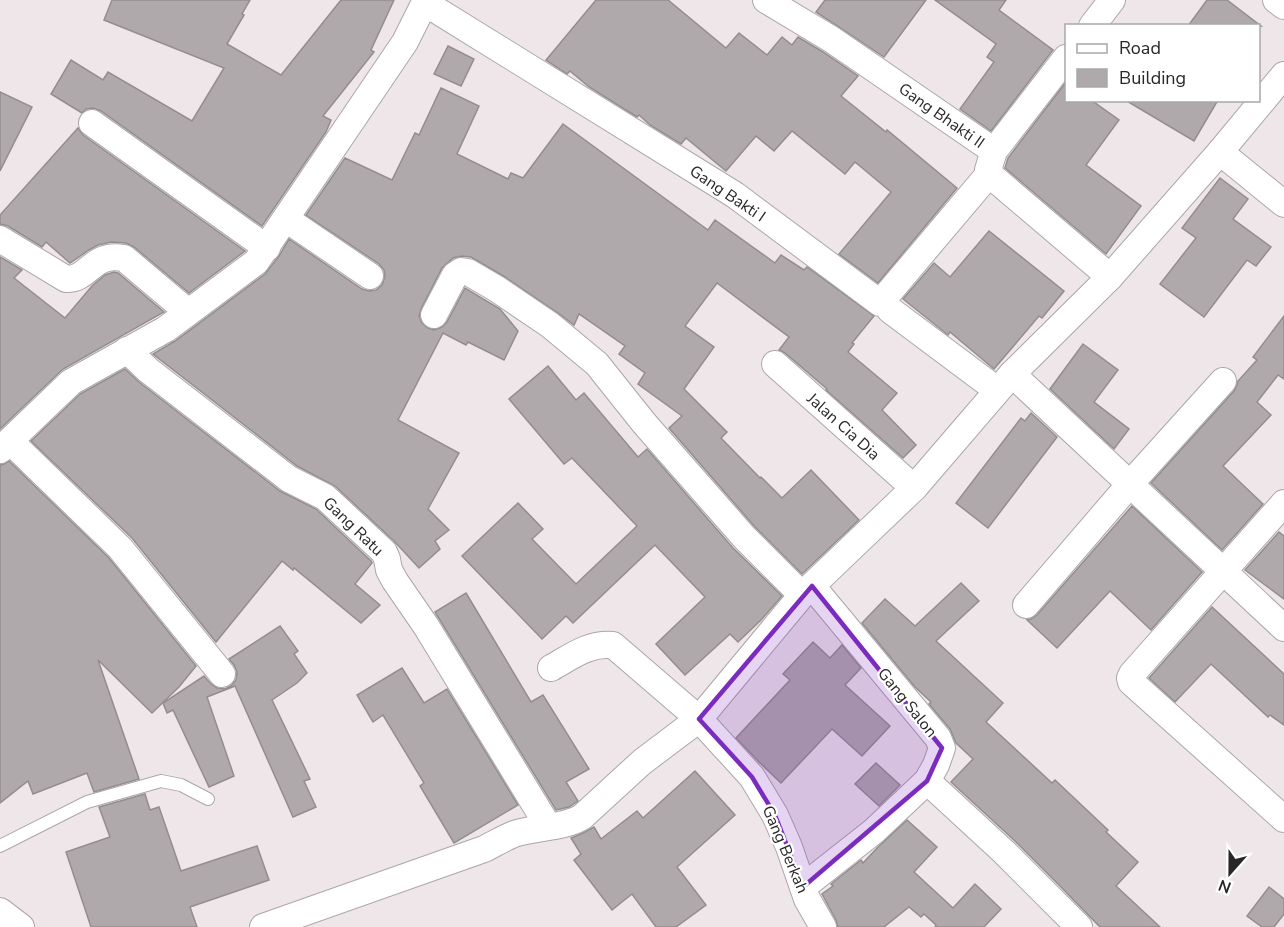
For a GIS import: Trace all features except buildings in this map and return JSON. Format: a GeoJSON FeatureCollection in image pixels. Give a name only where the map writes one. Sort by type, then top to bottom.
{"type":"FeatureCollection","features":[{"type":"Feature","properties":{"kind":"street","name":"Gang Bhakti II"},"geometry":{"type":"LineString","coordinates":[[766,0],[831,39],[992,163],[1110,277]]}},
{"type":"Feature","properties":{"kind":"street"},"geometry":{"type":"LineString","coordinates":[[1276,0],[1284,6]]}},
{"type":"Feature","properties":{"kind":"street","name":"Gang Bakti I"},"geometry":{"type":"LineString","coordinates":[[426,1],[735,195],[880,303],[992,163]]}},
{"type":"Feature","properties":{"kind":"street"},"geometry":{"type":"LineString","coordinates":[[222,675],[120,548],[5,446],[72,382],[166,329],[256,262],[405,42],[426,1]]}},
{"type":"Feature","properties":{"kind":"street"},"geometry":{"type":"LineString","coordinates":[[992,163],[1065,59]]}},
{"type":"Feature","properties":{"kind":"street"},"geometry":{"type":"LineString","coordinates":[[263,927],[484,849],[513,834],[572,823],[582,817],[642,762],[699,719],[807,590],[914,488],[1004,382],[1110,277],[1284,75]]}},
{"type":"Feature","properties":{"kind":"street"},"geometry":{"type":"LineString","coordinates":[[92,123],[267,248]]}},
{"type":"Feature","properties":{"kind":"street"},"geometry":{"type":"LineString","coordinates":[[1220,152],[1284,204]]}},
{"type":"Feature","properties":{"kind":"street"},"geometry":{"type":"LineString","coordinates":[[286,219],[370,276]]}},
{"type":"Feature","properties":{"kind":"street"},"geometry":{"type":"LineString","coordinates":[[0,239],[66,279],[74,279],[101,259],[116,256],[124,258],[188,312]]}},
{"type":"Feature","properties":{"kind":"street","name":"Gang Salon"},"geometry":{"type":"LineString","coordinates":[[434,315],[455,275],[461,271],[468,272],[497,288],[550,325],[597,364],[644,423],[744,537],[807,590],[938,738],[942,748],[927,781],[874,831],[803,887]]}},
{"type":"Feature","properties":{"kind":"street"},"geometry":{"type":"LineString","coordinates":[[890,310],[1004,382],[1130,484],[1284,628]]}},
{"type":"Feature","properties":{"kind":"street","name":"Gang Ratu"},"geometry":{"type":"LineString","coordinates":[[127,350],[148,370],[289,479],[325,497],[384,552],[389,570],[403,595],[426,626],[548,826]]}},
{"type":"Feature","properties":{"kind":"street","name":"Jalan Cia Dia"},"geometry":{"type":"LineString","coordinates":[[775,364],[914,488]]}},
{"type":"Feature","properties":{"kind":"street"},"geometry":{"type":"LineString","coordinates":[[1026,605],[1130,484],[1223,381]]}},
{"type":"Feature","properties":{"kind":"street"},"geometry":{"type":"LineString","coordinates":[[1284,503],[1130,678],[1131,682],[1284,819]]}},
{"type":"Feature","properties":{"kind":"street","name":"Gang Berkah"},"geometry":{"type":"LineString","coordinates":[[550,668],[587,648],[601,644],[613,645],[699,719],[752,777],[775,815],[807,899],[823,927]]}},
{"type":"Feature","properties":{"kind":"street"},"geometry":{"type":"LineString","coordinates":[[927,781],[1004,852],[1079,927]]}},
{"type":"Feature","properties":{"kind":"street"},"geometry":{"type":"LineString","coordinates":[[0,911],[21,927]]}},
{"type":"Feature","properties":{"kind":"lane"},"geometry":{"type":"LineString","coordinates":[[0,846],[87,802],[161,781],[181,785],[208,799]]}},
{"type":"Feature","properties":{"kind":"highlighted area"},"geometry":{"type":"Polygon","coordinates":[[[812,586],[942,748],[927,781],[803,887],[775,815],[752,777],[699,719],[812,586]]]}}]}
